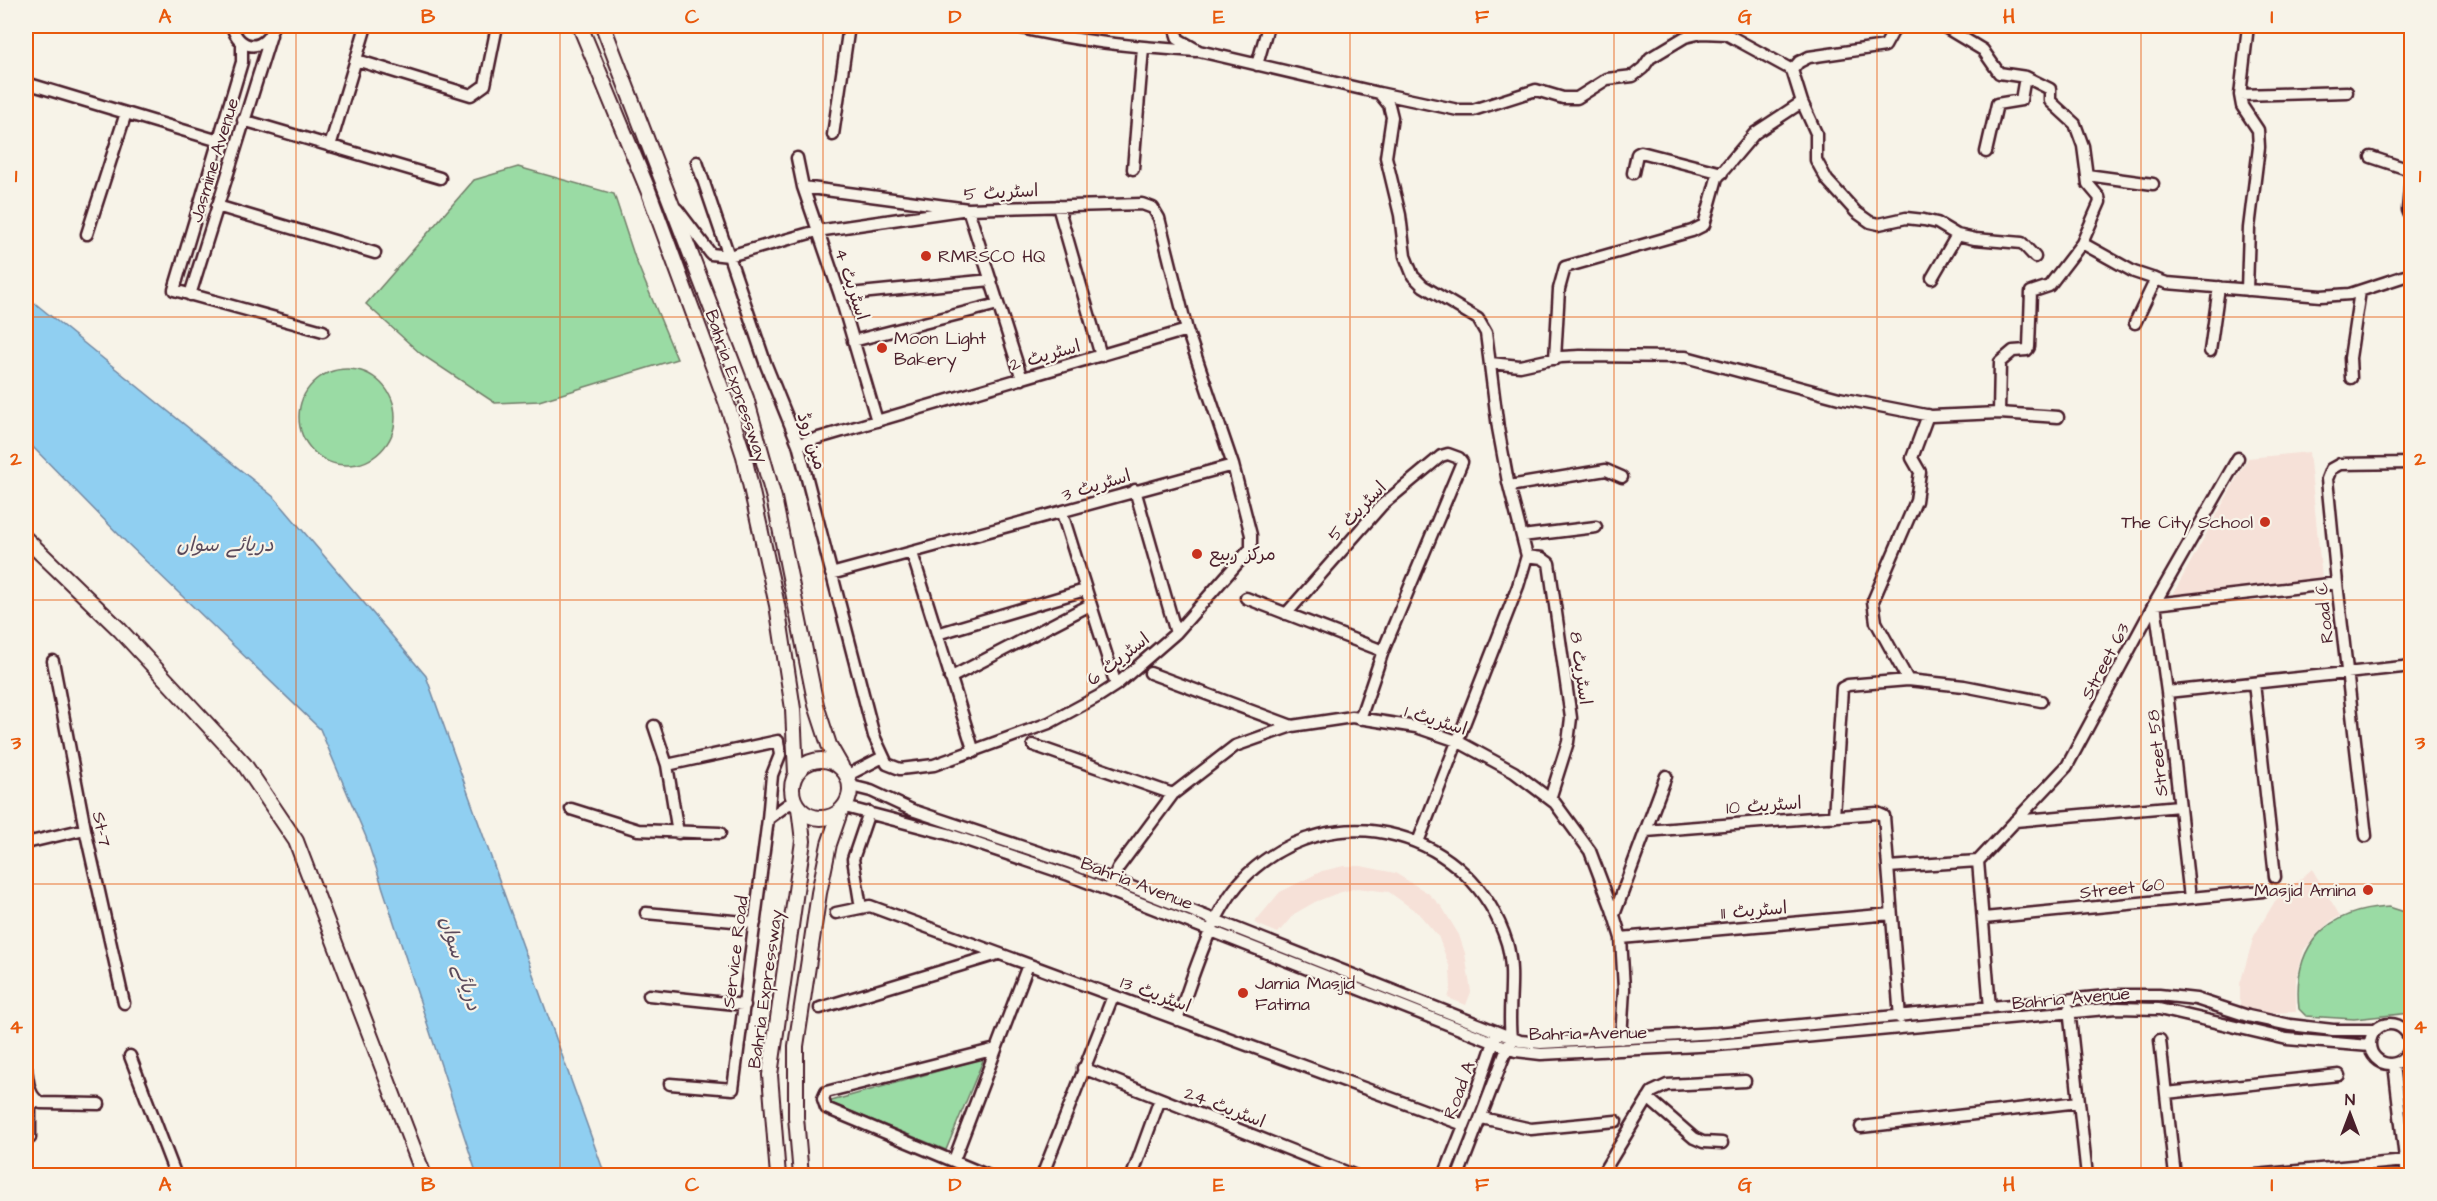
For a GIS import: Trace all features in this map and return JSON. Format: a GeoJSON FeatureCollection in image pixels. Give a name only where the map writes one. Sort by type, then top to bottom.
{"type":"FeatureCollection","features":[{"type":"Feature","properties":{"kind":"main road","name":"Bahria Expressway"},"geometry":{"type":"LineString","coordinates":[[580,26],[648,190],[744,456],[777,605],[793,709],[796,774]]}},
{"type":"Feature","properties":{"kind":"main road","name":"Bahria Expressway"},"geometry":{"type":"LineString","coordinates":[[603,26],[746,398],[762,451],[794,589],[816,705],[825,733],[847,776]]}},
{"type":"Feature","properties":{"kind":"main road"},"geometry":{"type":"LineString","coordinates":[[26,539],[120,630],[244,764],[296,841],[423,1176]]}},
{"type":"Feature","properties":{"kind":"main road"},"geometry":{"type":"LineString","coordinates":[[801,1176],[796,1117],[796,1046],[819,893],[829,844],[842,810],[850,797],[847,776],[822,759],[803,766],[796,774],[792,788],[797,805],[805,813],[819,818],[834,816],[842,810]]}},
{"type":"Feature","properties":{"kind":"main road","name":"Bahria Expressway"},"geometry":{"type":"LineString","coordinates":[[778,1176],[770,1075],[803,841],[797,805]]}},
{"type":"Feature","properties":{"kind":"street"},"geometry":{"type":"LineString","coordinates":[[231,26],[234,35],[242,43],[252,46],[263,43],[272,30]]}},
{"type":"Feature","properties":{"kind":"street"},"geometry":{"type":"LineString","coordinates":[[330,146],[366,26]]}},
{"type":"Feature","properties":{"kind":"street"},"geometry":{"type":"LineString","coordinates":[[356,60],[471,95],[485,85],[496,26]]}},
{"type":"Feature","properties":{"kind":"street"},"geometry":{"type":"LineString","coordinates":[[833,135],[849,26]]}},
{"type":"Feature","properties":{"kind":"street"},"geometry":{"type":"LineString","coordinates":[[1013,26],[1143,48],[1200,51],[1458,110],[1473,110],[1536,90],[1563,98],[1577,98],[1607,80],[1633,76],[1650,58],[1685,37],[1702,33],[1726,34],[1792,69],[1802,102],[1816,133],[1816,160],[1827,180],[1856,212],[1870,222],[1879,224],[1906,218],[1924,220],[1958,235],[1995,242],[2022,243],[2035,257]]}},
{"type":"Feature","properties":{"kind":"street"},"geometry":{"type":"LineString","coordinates":[[1174,26],[1179,39],[1200,51]]}},
{"type":"Feature","properties":{"kind":"street"},"geometry":{"type":"LineString","coordinates":[[1257,64],[1268,26]]}},
{"type":"Feature","properties":{"kind":"street"},"geometry":{"type":"LineString","coordinates":[[1792,69],[1809,57],[1885,46],[1896,26]]}},
{"type":"Feature","properties":{"kind":"street"},"geometry":{"type":"LineString","coordinates":[[1943,26],[1983,50],[1999,73],[2025,77],[2050,89],[2050,101],[2075,124],[2083,146],[2088,184],[2099,196],[2100,201],[2082,243],[2049,286],[2031,292],[2029,347],[2027,350],[2013,351],[2000,362],[1999,414]]}},
{"type":"Feature","properties":{"kind":"street"},"geometry":{"type":"LineString","coordinates":[[2247,290],[2249,228],[2259,147],[2258,130],[2242,106],[2241,95],[2248,26]]}},
{"type":"Feature","properties":{"kind":"street","name":"Jasmine Avenue"},"geometry":{"type":"LineString","coordinates":[[242,43],[242,62],[174,290],[190,295],[272,30]]}},
{"type":"Feature","properties":{"kind":"street"},"geometry":{"type":"LineString","coordinates":[[1133,169],[1143,48]]}},
{"type":"Feature","properties":{"kind":"street"},"geometry":{"type":"LineString","coordinates":[[1986,152],[1997,104],[2020,100],[2025,77]]}},
{"type":"Feature","properties":{"kind":"street"},"geometry":{"type":"LineString","coordinates":[[26,83],[219,141]]}},
{"type":"Feature","properties":{"kind":"street"},"geometry":{"type":"LineString","coordinates":[[2241,95],[2347,92]]}},
{"type":"Feature","properties":{"kind":"street"},"geometry":{"type":"LineString","coordinates":[[1379,93],[1389,105],[1392,117],[1386,157],[1400,215],[1405,256],[1413,276],[1423,286],[1479,319],[1486,333],[1498,428],[1509,486],[1527,556],[1518,586],[1418,842]]}},
{"type":"Feature","properties":{"kind":"street"},"geometry":{"type":"LineString","coordinates":[[1555,358],[1559,289],[1565,267],[1692,231],[1704,225],[1717,178],[1755,133],[1802,102]]}},
{"type":"Feature","properties":{"kind":"street"},"geometry":{"type":"LineString","coordinates":[[87,234],[126,113]]}},
{"type":"Feature","properties":{"kind":"street"},"geometry":{"type":"LineString","coordinates":[[243,120],[440,178]]}},
{"type":"Feature","properties":{"kind":"street"},"geometry":{"type":"LineString","coordinates":[[1633,173],[1637,154],[1641,152],[1722,173]]}},
{"type":"Feature","properties":{"kind":"street"},"geometry":{"type":"LineString","coordinates":[[2371,157],[2411,169],[2408,210],[2412,221]]}},
{"type":"Feature","properties":{"kind":"street","name":"اسٹریٹ 4"},"geometry":{"type":"LineString","coordinates":[[797,158],[803,187],[840,295],[877,421]]}},
{"type":"Feature","properties":{"kind":"street","name":"مین روڈ"},"geometry":{"type":"LineString","coordinates":[[697,162],[766,365],[798,444],[874,736],[883,757]]}},
{"type":"Feature","properties":{"kind":"street"},"geometry":{"type":"LineString","coordinates":[[2086,175],[2153,184]]}},
{"type":"Feature","properties":{"kind":"street"},"geometry":{"type":"LineString","coordinates":[[803,187],[968,209],[1022,379]]}},
{"type":"Feature","properties":{"kind":"street"},"geometry":{"type":"LineString","coordinates":[[672,202],[711,254],[729,256]]}},
{"type":"Feature","properties":{"kind":"street","name":"اسٹریٹ 5"},"geometry":{"type":"LineString","coordinates":[[729,256],[817,231],[968,209],[1142,204],[1153,208],[1159,218],[1186,330]]}},
{"type":"Feature","properties":{"kind":"street"},"geometry":{"type":"LineString","coordinates":[[217,206],[375,253]]}},
{"type":"Feature","properties":{"kind":"street"},"geometry":{"type":"LineString","coordinates":[[1058,206],[1101,356]]}},
{"type":"Feature","properties":{"kind":"street"},"geometry":{"type":"LineString","coordinates":[[1932,278],[1958,235]]}},
{"type":"Feature","properties":{"kind":"street"},"geometry":{"type":"LineString","coordinates":[[2082,243],[2134,272],[2168,283],[2320,296],[2350,294],[2410,275]]}},
{"type":"Feature","properties":{"kind":"street"},"geometry":{"type":"LineString","coordinates":[[2135,323],[2156,279]]}},
{"type":"Feature","properties":{"kind":"street"},"geometry":{"type":"LineString","coordinates":[[840,295],[991,280]]}},
{"type":"Feature","properties":{"kind":"street"},"geometry":{"type":"LineString","coordinates":[[2210,351],[2220,287]]}},
{"type":"Feature","properties":{"kind":"street"},"geometry":{"type":"LineString","coordinates":[[2351,378],[2350,358],[2360,291]]}},
{"type":"Feature","properties":{"kind":"street"},"geometry":{"type":"LineString","coordinates":[[190,295],[323,331]]}},
{"type":"Feature","properties":{"kind":"street"},"geometry":{"type":"LineString","coordinates":[[853,341],[998,304]]}},
{"type":"Feature","properties":{"kind":"street"},"geometry":{"type":"LineString","coordinates":[[1186,330],[1233,465]]}},
{"type":"Feature","properties":{"kind":"street","name":"اسٹریٹ 2"},"geometry":{"type":"LineString","coordinates":[[798,444],[1186,330]]}},
{"type":"Feature","properties":{"kind":"street"},"geometry":{"type":"LineString","coordinates":[[1490,363],[1520,366],[1555,358],[1615,355],[1686,357],[1839,398],[1928,415],[1999,414],[2058,417]]}},
{"type":"Feature","properties":{"kind":"street"},"geometry":{"type":"LineString","coordinates":[[1908,680],[1876,622],[1873,601],[1916,501],[1920,472],[1912,458],[1928,415]]}},
{"type":"Feature","properties":{"kind":"street","name":"اسٹریٹ 5"},"geometry":{"type":"LineString","coordinates":[[1286,614],[1382,505],[1441,456],[1453,455],[1462,462],[1383,651]]}},
{"type":"Feature","properties":{"kind":"street","name":"Street 63"},"geometry":{"type":"LineString","coordinates":[[1978,861],[2067,766],[2154,604],[2238,458]]}},
{"type":"Feature","properties":{"kind":"street","name":"Road C"},"geometry":{"type":"LineString","coordinates":[[2366,836],[2327,479],[2331,470],[2340,464],[2412,463]]}},
{"type":"Feature","properties":{"kind":"street","name":"اسٹریٹ 3"},"geometry":{"type":"LineString","coordinates":[[831,574],[1233,465]]}},
{"type":"Feature","properties":{"kind":"street","name":"اسٹریٹ 6"},"geometry":{"type":"LineString","coordinates":[[883,757],[887,764],[900,769],[934,765],[1048,723],[1116,685],[1176,633],[1251,548],[1251,535],[1233,465]]}},
{"type":"Feature","properties":{"kind":"street"},"geometry":{"type":"LineString","coordinates":[[1509,486],[1606,470],[1622,477]]}},
{"type":"Feature","properties":{"kind":"street"},"geometry":{"type":"LineString","coordinates":[[1135,490],[1176,633]]}},
{"type":"Feature","properties":{"kind":"street"},"geometry":{"type":"LineString","coordinates":[[1062,513],[1116,685]]}},
{"type":"Feature","properties":{"kind":"street"},"geometry":{"type":"LineString","coordinates":[[1522,536],[1596,527]]}},
{"type":"Feature","properties":{"kind":"street"},"geometry":{"type":"LineString","coordinates":[[912,553],[974,752]]}},
{"type":"Feature","properties":{"kind":"street","name":"اسٹریٹ 8"},"geometry":{"type":"LineString","coordinates":[[1527,556],[1542,558],[1549,563],[1571,718],[1568,742],[1550,799]]}},
{"type":"Feature","properties":{"kind":"street"},"geometry":{"type":"LineString","coordinates":[[2154,604],[2337,583]]}},
{"type":"Feature","properties":{"kind":"street"},"geometry":{"type":"LineString","coordinates":[[937,634],[1085,590]]}},
{"type":"Feature","properties":{"kind":"street"},"geometry":{"type":"LineString","coordinates":[[1246,598],[1383,651],[1360,718]]}},
{"type":"Feature","properties":{"kind":"street"},"geometry":{"type":"LineString","coordinates":[[950,678],[1090,604]]}},
{"type":"Feature","properties":{"kind":"street","name":"Street 58"},"geometry":{"type":"LineString","coordinates":[[2154,604],[2167,692],[2190,898]]}},
{"type":"Feature","properties":{"kind":"street","name":"St-7"},"geometry":{"type":"LineString","coordinates":[[53,661],[85,829],[124,1003]]}},
{"type":"Feature","properties":{"kind":"street"},"geometry":{"type":"LineString","coordinates":[[2167,692],[2412,666]]}},
{"type":"Feature","properties":{"kind":"street"},"geometry":{"type":"LineString","coordinates":[[1150,673],[1292,726]]}},
{"type":"Feature","properties":{"kind":"street"},"geometry":{"type":"LineString","coordinates":[[1834,817],[1842,688],[1848,684],[1908,680],[1964,686],[2041,701]]}},
{"type":"Feature","properties":{"kind":"street"},"geometry":{"type":"LineString","coordinates":[[2254,683],[2275,877]]}},
{"type":"Feature","properties":{"kind":"street","name":"اسٹریٹ 1"},"geometry":{"type":"LineString","coordinates":[[1111,885],[1118,868],[1173,794],[1235,746],[1292,726],[1352,717],[1416,728],[1457,741],[1514,772],[1555,803],[1590,851],[1614,915],[1620,938],[1624,989],[1621,1040]]}},
{"type":"Feature","properties":{"kind":"street"},"geometry":{"type":"LineString","coordinates":[[654,726],[667,765],[678,833]]}},
{"type":"Feature","properties":{"kind":"street","name":"Service Road"},"geometry":{"type":"LineString","coordinates":[[667,765],[778,741],[780,755],[772,775],[734,1089],[670,1084]]}},
{"type":"Feature","properties":{"kind":"street"},"geometry":{"type":"LineString","coordinates":[[1033,745],[1173,794]]}},
{"type":"Feature","properties":{"kind":"street"},"geometry":{"type":"LineString","coordinates":[[847,776],[883,757]]}},
{"type":"Feature","properties":{"kind":"street","name":"Bahria Avenue"},"geometry":{"type":"LineString","coordinates":[[847,776],[871,791],[912,810],[1060,860],[1111,885]]}},
{"type":"Feature","properties":{"kind":"street"},"geometry":{"type":"LineString","coordinates":[[1614,915],[1666,776]]}},
{"type":"Feature","properties":{"kind":"street"},"geometry":{"type":"LineString","coordinates":[[768,819],[787,805],[797,805]]}},
{"type":"Feature","properties":{"kind":"street"},"geometry":{"type":"LineString","coordinates":[[2015,822],[2179,806]]}},
{"type":"Feature","properties":{"kind":"street"},"geometry":{"type":"LineString","coordinates":[[571,809],[638,830],[720,833]]}},
{"type":"Feature","properties":{"kind":"street","name":"Bahria Avenue"},"geometry":{"type":"LineString","coordinates":[[842,810],[869,812],[948,834],[1111,885],[1541,1054],[1717,1046],[2117,1008],[2158,1009],[2287,1039],[2370,1046]]}},
{"type":"Feature","properties":{"kind":"street"},"geometry":{"type":"LineString","coordinates":[[861,908],[853,859],[869,812]]}},
{"type":"Feature","properties":{"kind":"street","name":"اسٹریٹ 10"},"geometry":{"type":"LineString","coordinates":[[1646,831],[1877,813],[1884,816],[1888,867]]}},
{"type":"Feature","properties":{"kind":"street"},"geometry":{"type":"LineString","coordinates":[[26,843],[85,829]]}},
{"type":"Feature","properties":{"kind":"street","name":"Road A"},"geometry":{"type":"LineString","coordinates":[[1178,1020],[1214,925],[1229,896],[1247,875],[1271,855],[1298,841],[1327,832],[1358,830],[1388,833],[1418,842],[1443,855],[1465,873],[1483,894],[1498,918],[1507,945],[1512,973],[1509,1043],[1458,1176]]}},
{"type":"Feature","properties":{"kind":"street"},"geometry":{"type":"LineString","coordinates":[[1900,1017],[1888,867],[1978,861],[1990,1008]]}},
{"type":"Feature","properties":{"kind":"street","name":"Street 60"},"geometry":{"type":"LineString","coordinates":[[1984,918],[2263,891]]}},
{"type":"Feature","properties":{"kind":"street","name":"اسٹریٹ 13"},"geometry":{"type":"LineString","coordinates":[[836,914],[870,906],[1464,1125]]}},
{"type":"Feature","properties":{"kind":"street"},"geometry":{"type":"LineString","coordinates":[[646,913],[755,923]]}},
{"type":"Feature","properties":{"kind":"street","name":"اسٹریٹ 11"},"geometry":{"type":"LineString","coordinates":[[1620,938],[1891,914]]}},
{"type":"Feature","properties":{"kind":"street"},"geometry":{"type":"LineString","coordinates":[[820,1008],[998,954]]}},
{"type":"Feature","properties":{"kind":"street"},"geometry":{"type":"LineString","coordinates":[[954,1160],[1028,965]]}},
{"type":"Feature","properties":{"kind":"street"},"geometry":{"type":"LineString","coordinates":[[648,995],[745,1005]]}},
{"type":"Feature","properties":{"kind":"street","name":"Bahria Avenue"},"geometry":{"type":"LineString","coordinates":[[1509,1043],[1621,1040],[1900,1017],[2117,995],[2159,995],[2196,999],[2290,1024],[2333,1029],[2375,1029]]}},
{"type":"Feature","properties":{"kind":"street"},"geometry":{"type":"LineString","coordinates":[[1042,1176],[1113,996]]}},
{"type":"Feature","properties":{"kind":"street"},"geometry":{"type":"LineString","coordinates":[[2068,1000],[2087,1176]]}},
{"type":"Feature","properties":{"kind":"street","name":"Road A"},"geometry":{"type":"LineString","coordinates":[[1444,1176],[1496,1037],[1509,1019]]}},
{"type":"Feature","properties":{"kind":"street"},"geometry":{"type":"LineString","coordinates":[[2391,1023],[2407,1026],[2411,1045],[2406,1057],[2394,1064],[2381,1062],[2375,1058],[2370,1046],[2375,1029],[2391,1023]]}},
{"type":"Feature","properties":{"kind":"street"},"geometry":{"type":"LineString","coordinates":[[2160,1040],[2175,1176]]}},
{"type":"Feature","properties":{"kind":"street"},"geometry":{"type":"LineString","coordinates":[[989,1176],[826,1108],[823,1099],[826,1092],[996,1049]]}},
{"type":"Feature","properties":{"kind":"street"},"geometry":{"type":"LineString","coordinates":[[130,1056],[176,1176]]}},
{"type":"Feature","properties":{"kind":"street"},"geometry":{"type":"LineString","coordinates":[[2394,1064],[2408,1176]]}},
{"type":"Feature","properties":{"kind":"street"},"geometry":{"type":"LineString","coordinates":[[26,1068],[34,1100],[41,1103],[99,1104]]}},
{"type":"Feature","properties":{"kind":"street","name":"اسٹریٹ 24"},"geometry":{"type":"LineString","coordinates":[[1083,1068],[1356,1176]]}},
{"type":"Feature","properties":{"kind":"street"},"geometry":{"type":"LineString","coordinates":[[2166,1093],[2339,1075]]}},
{"type":"Feature","properties":{"kind":"street"},"geometry":{"type":"LineString","coordinates":[[1601,1176],[1652,1092],[1667,1086],[1745,1081]]}},
{"type":"Feature","properties":{"kind":"street"},"geometry":{"type":"LineString","coordinates":[[1648,1098],[1694,1138],[1703,1142],[1722,1143]]}},
{"type":"Feature","properties":{"kind":"street"},"geometry":{"type":"LineString","coordinates":[[1132,1176],[1160,1099]]}},
{"type":"Feature","properties":{"kind":"street"},"geometry":{"type":"LineString","coordinates":[[30,1138],[30,1109],[34,1100]]}},
{"type":"Feature","properties":{"kind":"street"},"geometry":{"type":"LineString","coordinates":[[1861,1127],[2079,1102]]}},
{"type":"Feature","properties":{"kind":"street"},"geometry":{"type":"LineString","coordinates":[[1482,1118],[1531,1129],[1616,1121]]}},
{"type":"Feature","properties":{"kind":"street"},"geometry":{"type":"LineString","coordinates":[[2246,1176],[2310,1173],[2406,1161]]}},
{"type":"Feature","properties":{"kind":"shaded area","name":"The City School"},"geometry":{"type":"Polygon","coordinates":[[[2309,452],[2322,578],[2172,596],[2248,458],[2309,452]]]}},
{"type":"Feature","properties":{"kind":"shaded area"},"geometry":{"type":"Polygon","coordinates":[[[1344,866],[1361,866],[1395,873],[1428,893],[1442,907],[1459,935],[1465,953],[1471,992],[1466,1005],[1448,998],[1451,988],[1450,968],[1438,936],[1418,913],[1389,892],[1357,888],[1338,893],[1294,914],[1278,933],[1254,923],[1280,892],[1322,871],[1344,866]]]}},
{"type":"Feature","properties":{"kind":"shaded area"},"geometry":{"type":"Polygon","coordinates":[[[2312,869],[2340,916],[2316,935],[2304,950],[2296,980],[2296,1012],[2265,1013],[2240,1008],[2240,984],[2254,936],[2275,901],[2312,869]]]}},
{"type":"Feature","properties":{"kind":"green space"},"geometry":{"type":"Polygon","coordinates":[[[518,167],[614,194],[635,258],[677,359],[539,401],[495,403],[421,354],[366,304],[474,180],[518,167]]]}},
{"type":"Feature","properties":{"kind":"green space"},"geometry":{"type":"Polygon","coordinates":[[[347,369],[365,372],[381,383],[392,399],[395,417],[392,435],[381,451],[365,462],[347,465],[329,462],[313,451],[302,435],[299,417],[302,399],[313,383],[329,372],[347,369]]]}},
{"type":"Feature","properties":{"kind":"green space"},"geometry":{"type":"Polygon","coordinates":[[[2389,907],[2411,914],[2411,1013],[2354,1019],[2306,1016],[2299,1009],[2298,986],[2301,966],[2308,949],[2318,935],[2347,915],[2389,907]]]}},
{"type":"Feature","properties":{"kind":"green space"},"geometry":{"type":"Polygon","coordinates":[[[984,1058],[946,1150],[828,1102],[984,1058]]]}},
{"type":"Feature","properties":{"kind":"water","name":"دریائے سواں"},"geometry":{"type":"Polygon","coordinates":[[[26,296],[275,498],[426,676],[605,1175],[477,1175],[366,837],[320,729],[126,542],[26,440],[26,296]]]}},
{"type":"Feature","properties":{"kind":"place","name":"RMRSCO HQ"},"geometry":{"type":"Point","coordinates":[926,256]}},
{"type":"Feature","properties":{"kind":"place","name":"Moon Light Bakery"},"geometry":{"type":"Point","coordinates":[882,348]}},
{"type":"Feature","properties":{"kind":"place","name":"The City School"},"geometry":{"type":"Point","coordinates":[2265,522]}},
{"type":"Feature","properties":{"kind":"place","name":"مرکز ربیع"},"geometry":{"type":"Point","coordinates":[1197,554]}},
{"type":"Feature","properties":{"kind":"place","name":"Masjid Amina"},"geometry":{"type":"Point","coordinates":[2368,890]}},
{"type":"Feature","properties":{"kind":"place","name":"Jamia Masjid Fatima"},"geometry":{"type":"Point","coordinates":[1243,993]}}]}
